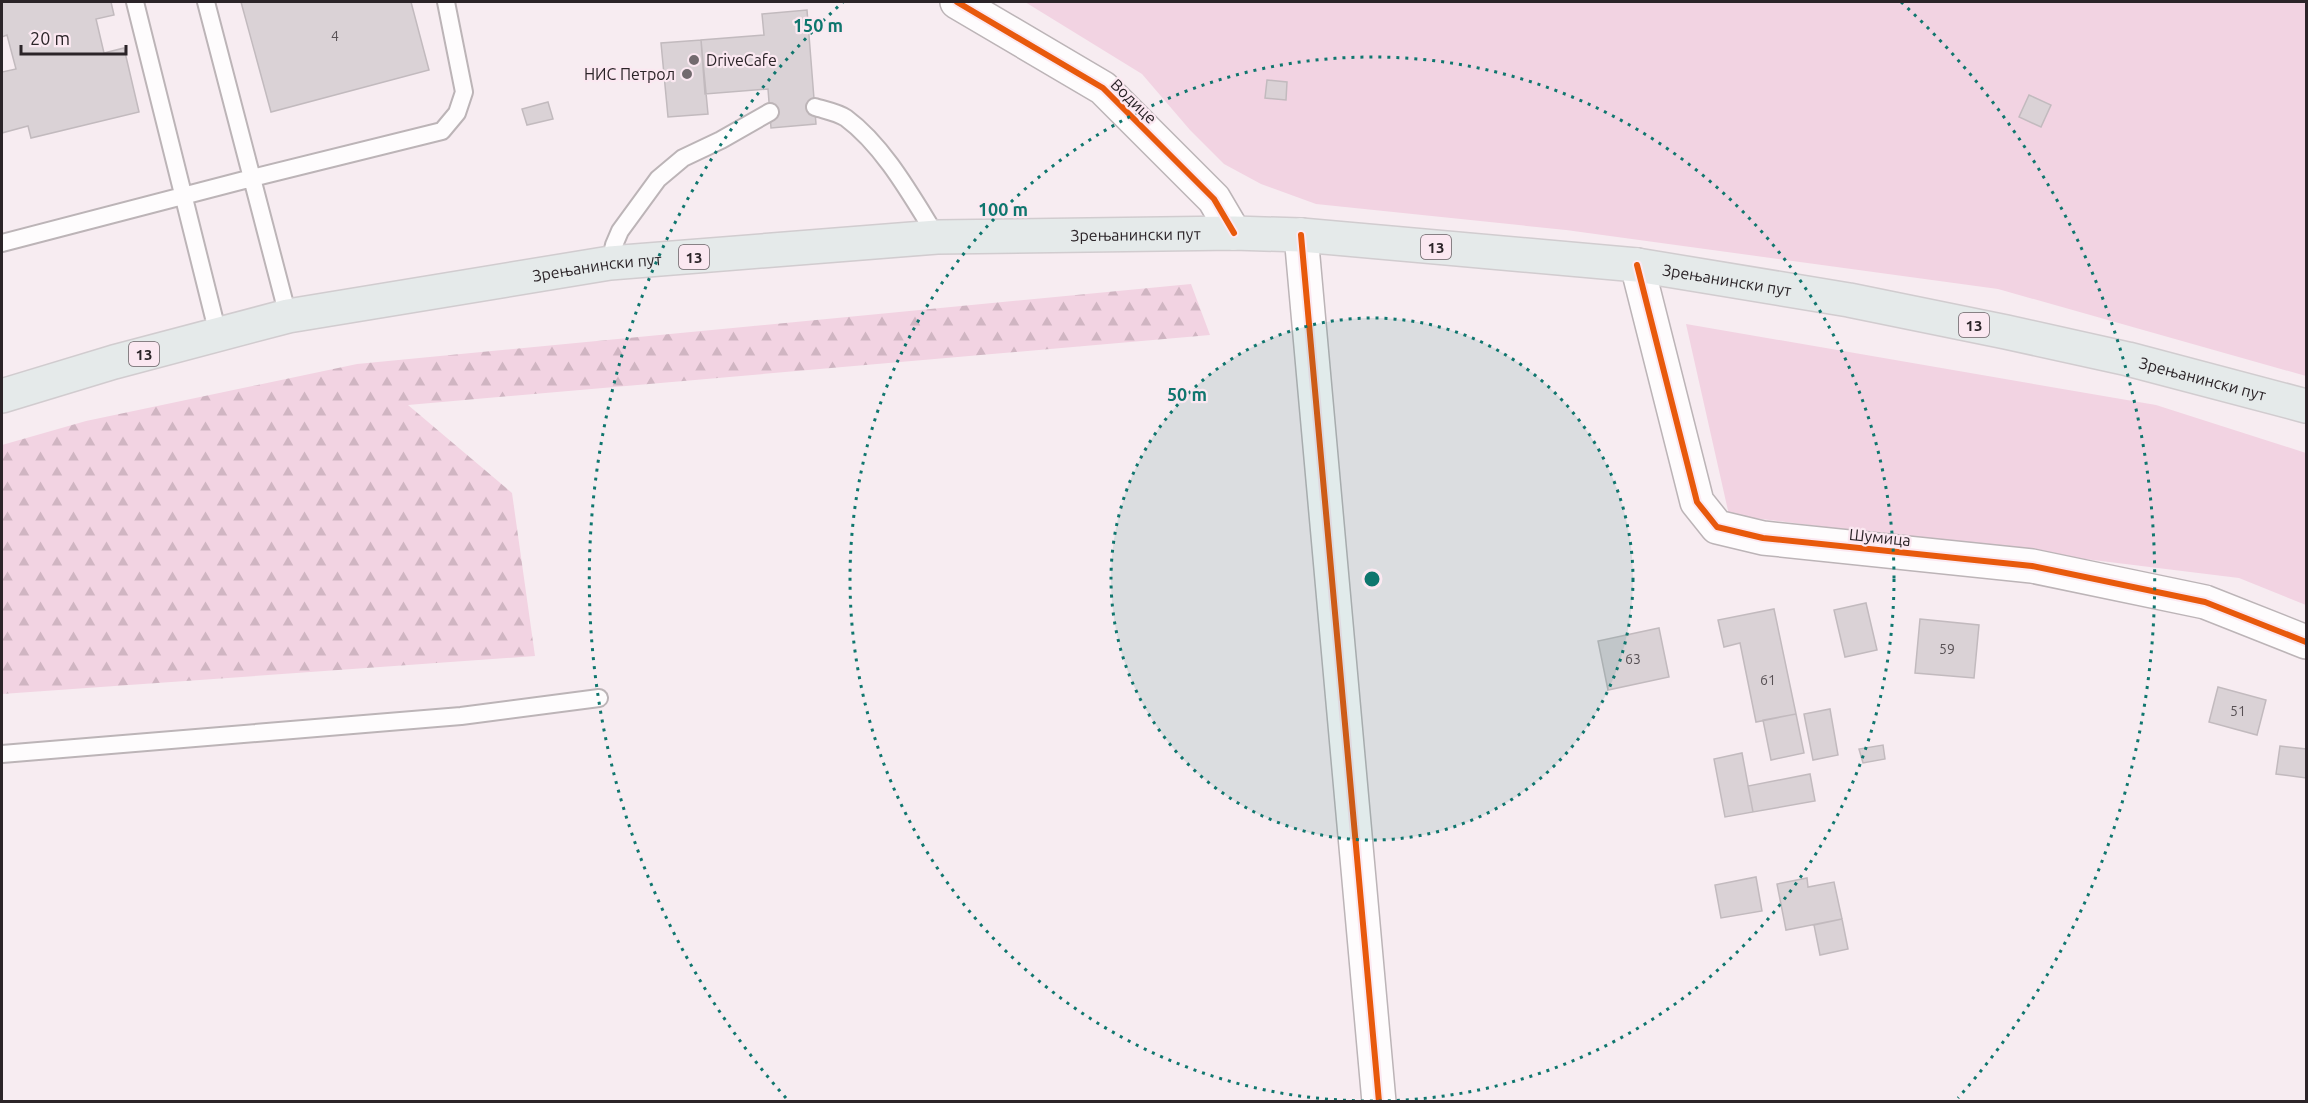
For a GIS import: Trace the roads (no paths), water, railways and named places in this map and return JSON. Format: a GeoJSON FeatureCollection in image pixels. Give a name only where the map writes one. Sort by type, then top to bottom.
{"type":"FeatureCollection","features":[{"type":"Feature","properties":{"kind":"main road","name":"Зрењанински пут"},"geometry":{"type":"LineString","coordinates":[[2,396],[288,316],[610,263],[937,237],[1234,233],[1301,236],[1637,265],[1849,300],[2006,332],[2128,359],[2307,406]]}},
{"type":"Feature","properties":{"kind":"street","name":"Водице"},"geometry":{"type":"LineString","coordinates":[[957,2],[1103,88],[1214,199],[1234,233]]}},
{"type":"Feature","properties":{"kind":"street"},"geometry":{"type":"LineString","coordinates":[[1301,236],[1379,1101]]}},
{"type":"Feature","properties":{"kind":"street","name":"Шумица"},"geometry":{"type":"LineString","coordinates":[[1637,265],[1697,502],[1717,527],[1763,538],[2032,566],[2205,602],[2307,642]]}},
{"type":"Feature","properties":{"kind":"lane"},"geometry":{"type":"LineString","coordinates":[[135,2],[218,334]]}},
{"type":"Feature","properties":{"kind":"lane"},"geometry":{"type":"LineString","coordinates":[[206,2],[288,316]]}},
{"type":"Feature","properties":{"kind":"lane"},"geometry":{"type":"LineString","coordinates":[[2,243],[442,131],[457,113],[464,92],[446,2]]}},
{"type":"Feature","properties":{"kind":"lane"},"geometry":{"type":"LineString","coordinates":[[815,107],[844,117],[869,140],[907,188],[937,237]]}},
{"type":"Feature","properties":{"kind":"lane"},"geometry":{"type":"LineString","coordinates":[[610,263],[614,244],[620,231],[658,179],[683,158],[721,140],[770,112]]}},
{"type":"Feature","properties":{"kind":"lane"},"geometry":{"type":"LineString","coordinates":[[2,754],[461,716],[599,698]]}},
{"type":"Feature","properties":{"kind":"place","name":"DriveCafe"},"geometry":{"type":"Point","coordinates":[694,60]}},
{"type":"Feature","properties":{"kind":"place","name":"НИС Петрол"},"geometry":{"type":"Point","coordinates":[687,74]}}]}
